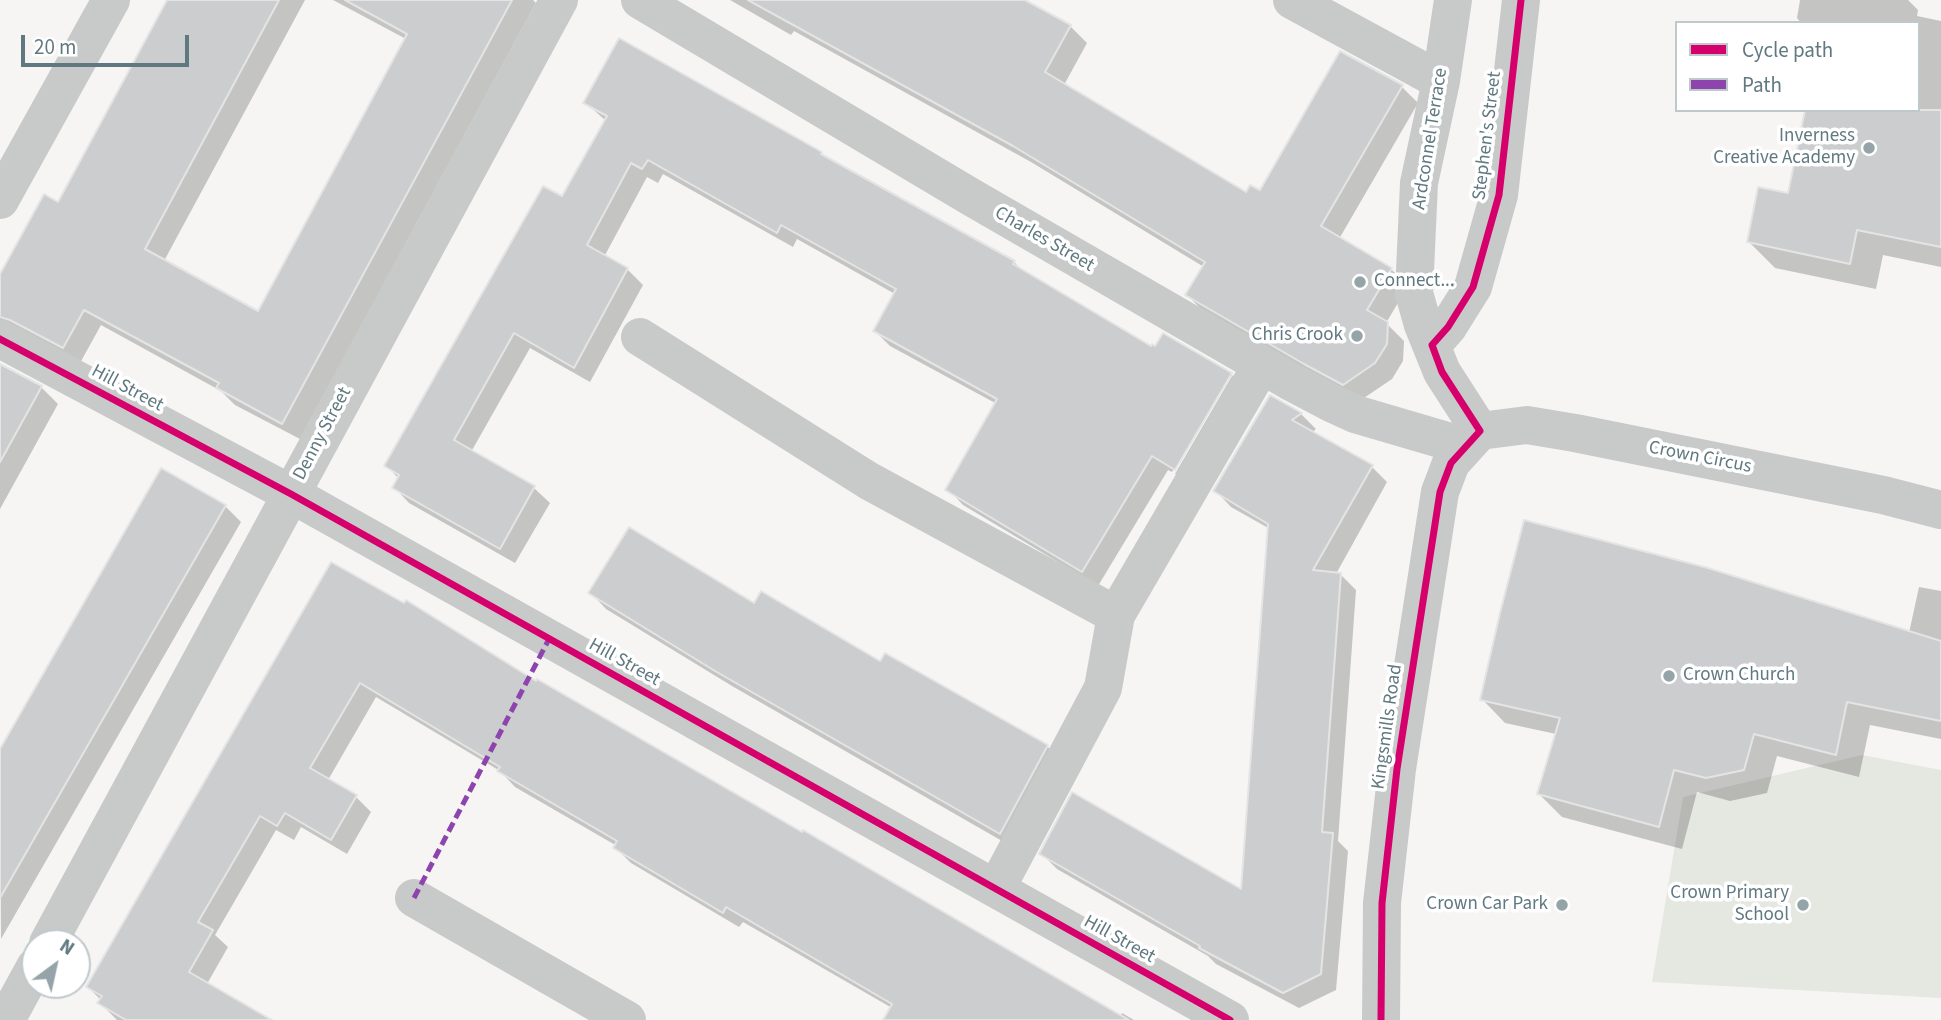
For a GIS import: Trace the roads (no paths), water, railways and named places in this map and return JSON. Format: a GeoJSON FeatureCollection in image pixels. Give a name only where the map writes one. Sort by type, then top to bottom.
{"type":"FeatureCollection","features":[{"type":"Feature","properties":{"kind":"street"},"geometry":{"type":"LineString","coordinates":[[0,200],[111,0]]}},
{"type":"Feature","properties":{"kind":"street","name":"Denny Street"},"geometry":{"type":"LineString","coordinates":[[56,929],[559,0]]}},
{"type":"Feature","properties":{"kind":"street","name":"Charles Street"},"geometry":{"type":"LineString","coordinates":[[640,0],[971,197],[1331,404],[1355,414],[1472,439]]}},
{"type":"Feature","properties":{"kind":"street"},"geometry":{"type":"LineString","coordinates":[[1292,0],[1440,81]]}},
{"type":"Feature","properties":{"kind":"street","name":"Ardconnel Terrace"},"geometry":{"type":"LineString","coordinates":[[1453,0],[1419,183],[1414,293],[1423,325],[1472,439]]}},
{"type":"Feature","properties":{"kind":"street","name":"Stephen's Street"},"geometry":{"type":"LineString","coordinates":[[1432,345],[1448,327],[1473,287],[1499,195],[1521,0]]}},
{"type":"Feature","properties":{"kind":"street"},"geometry":{"type":"LineString","coordinates":[[640,337],[869,481],[1116,615]]}},
{"type":"Feature","properties":{"kind":"street","name":"Hill Street"},"geometry":{"type":"LineString","coordinates":[[0,339],[291,494],[1230,1020]]}},
{"type":"Feature","properties":{"kind":"street"},"geometry":{"type":"LineString","coordinates":[[996,889],[1103,688],[1116,615],[1261,366]]}},
{"type":"Feature","properties":{"kind":"street","name":"Crown Circus"},"geometry":{"type":"LineString","coordinates":[[1472,439],[1527,425],[1882,495],[1941,510]]}},
{"type":"Feature","properties":{"kind":"street","name":"Kingsmills Road"},"geometry":{"type":"LineString","coordinates":[[1381,1020],[1381,903],[1396,769],[1440,492],[1451,463],[1472,439]]}},
{"type":"Feature","properties":{"kind":"street"},"geometry":{"type":"LineString","coordinates":[[414,898],[628,1020]]}},
{"type":"Feature","properties":{"kind":"street"},"geometry":{"type":"LineString","coordinates":[[9,1016],[21,993]]}},
{"type":"Feature","properties":{"kind":"place","name":"Inverness Creative Academy"},"geometry":{"type":"Point","coordinates":[1869,148]}},
{"type":"Feature","properties":{"kind":"place","name":"Connect..."},"geometry":{"type":"Point","coordinates":[1360,282]}},
{"type":"Feature","properties":{"kind":"place","name":"Chris Crook"},"geometry":{"type":"Point","coordinates":[1357,336]}},
{"type":"Feature","properties":{"kind":"place","name":"Crown Church"},"geometry":{"type":"Point","coordinates":[1669,676]}},
{"type":"Feature","properties":{"kind":"place","name":"Crown Car Park"},"geometry":{"type":"Point","coordinates":[1562,905]}},
{"type":"Feature","properties":{"kind":"place","name":"Crown Primary School"},"geometry":{"type":"Point","coordinates":[1803,905]}}]}
